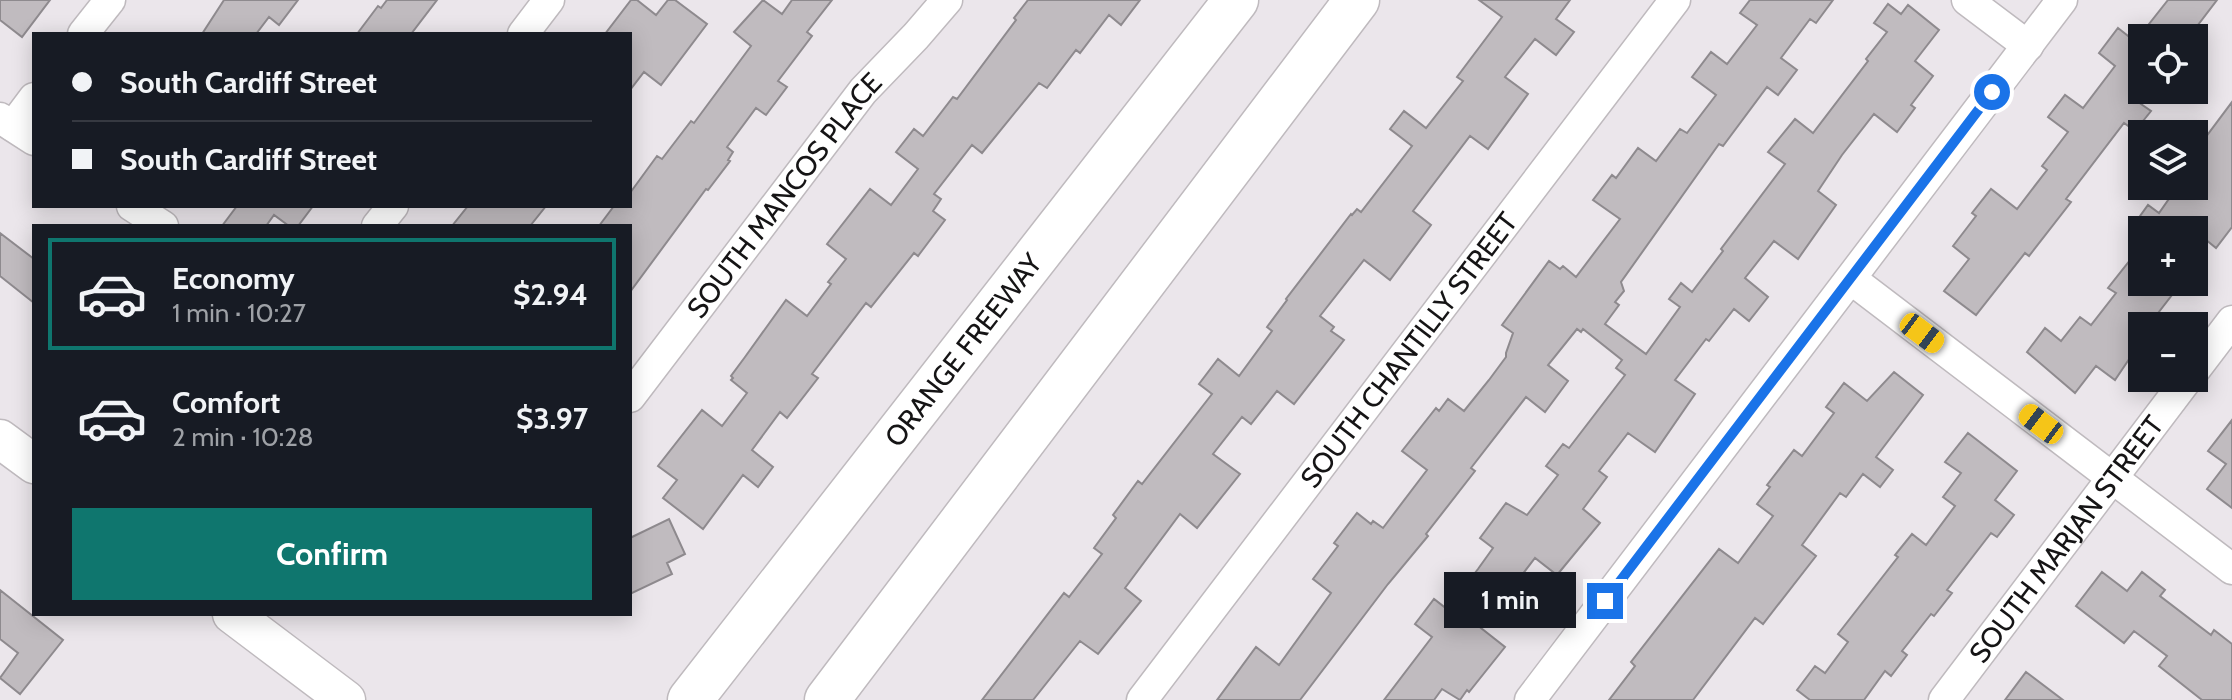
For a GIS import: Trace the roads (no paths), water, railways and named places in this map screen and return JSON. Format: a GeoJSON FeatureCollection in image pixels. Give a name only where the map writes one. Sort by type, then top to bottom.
{"type":"FeatureCollection","features":[{"type":"Feature","properties":{"kind":"highway","name":"ORANGE FREEWAY"},"geometry":{"type":"LineString","coordinates":[[690,700],[1236,0]]}},
{"type":"Feature","properties":{"kind":"highway"},"geometry":{"type":"LineString","coordinates":[[827,700],[1357,0]]}},
{"type":"Feature","properties":{"kind":"street"},"geometry":{"type":"LineString","coordinates":[[85,32],[110,0]]}},
{"type":"Feature","properties":{"kind":"street"},"geometry":{"type":"LineString","coordinates":[[525,32],[549,0]]}},
{"type":"Feature","properties":{"kind":"street","name":"SOUTH MANCOS PLACE"},"geometry":{"type":"LineString","coordinates":[[632,394],[843,116],[947,0]]}},
{"type":"Feature","properties":{"kind":"street","name":"SOUTH CHANTILLY STREET"},"geometry":{"type":"LineString","coordinates":[[1142,700],[1675,0]]}},
{"type":"Feature","properties":{"kind":"street"},"geometry":{"type":"LineString","coordinates":[[1967,0],[2028,46]]}},
{"type":"Feature","properties":{"kind":"street"},"geometry":{"type":"LineString","coordinates":[[1530,700],[2062,0]]}},
{"type":"Feature","properties":{"kind":"street"},"geometry":{"type":"LineString","coordinates":[[16,128],[32,101]]}},
{"type":"Feature","properties":{"kind":"street"},"geometry":{"type":"LineString","coordinates":[[135,208],[160,224]]}},
{"type":"Feature","properties":{"kind":"street"},"geometry":{"type":"LineString","coordinates":[[379,224],[391,208]]}},
{"type":"Feature","properties":{"kind":"street"},"geometry":{"type":"LineString","coordinates":[[1851,279],[2232,569]]}},
{"type":"Feature","properties":{"kind":"street"},"geometry":{"type":"LineString","coordinates":[[2208,353],[2232,321]]}},
{"type":"Feature","properties":{"kind":"street","name":"SOUTH MARJAN STREET"},"geometry":{"type":"LineString","coordinates":[[1944,700],[2177,392]]}},
{"type":"Feature","properties":{"kind":"street"},"geometry":{"type":"LineString","coordinates":[[0,439],[32,463]]}},
{"type":"Feature","properties":{"kind":"street"},"geometry":{"type":"LineString","coordinates":[[235,616],[346,700]]}}]}
